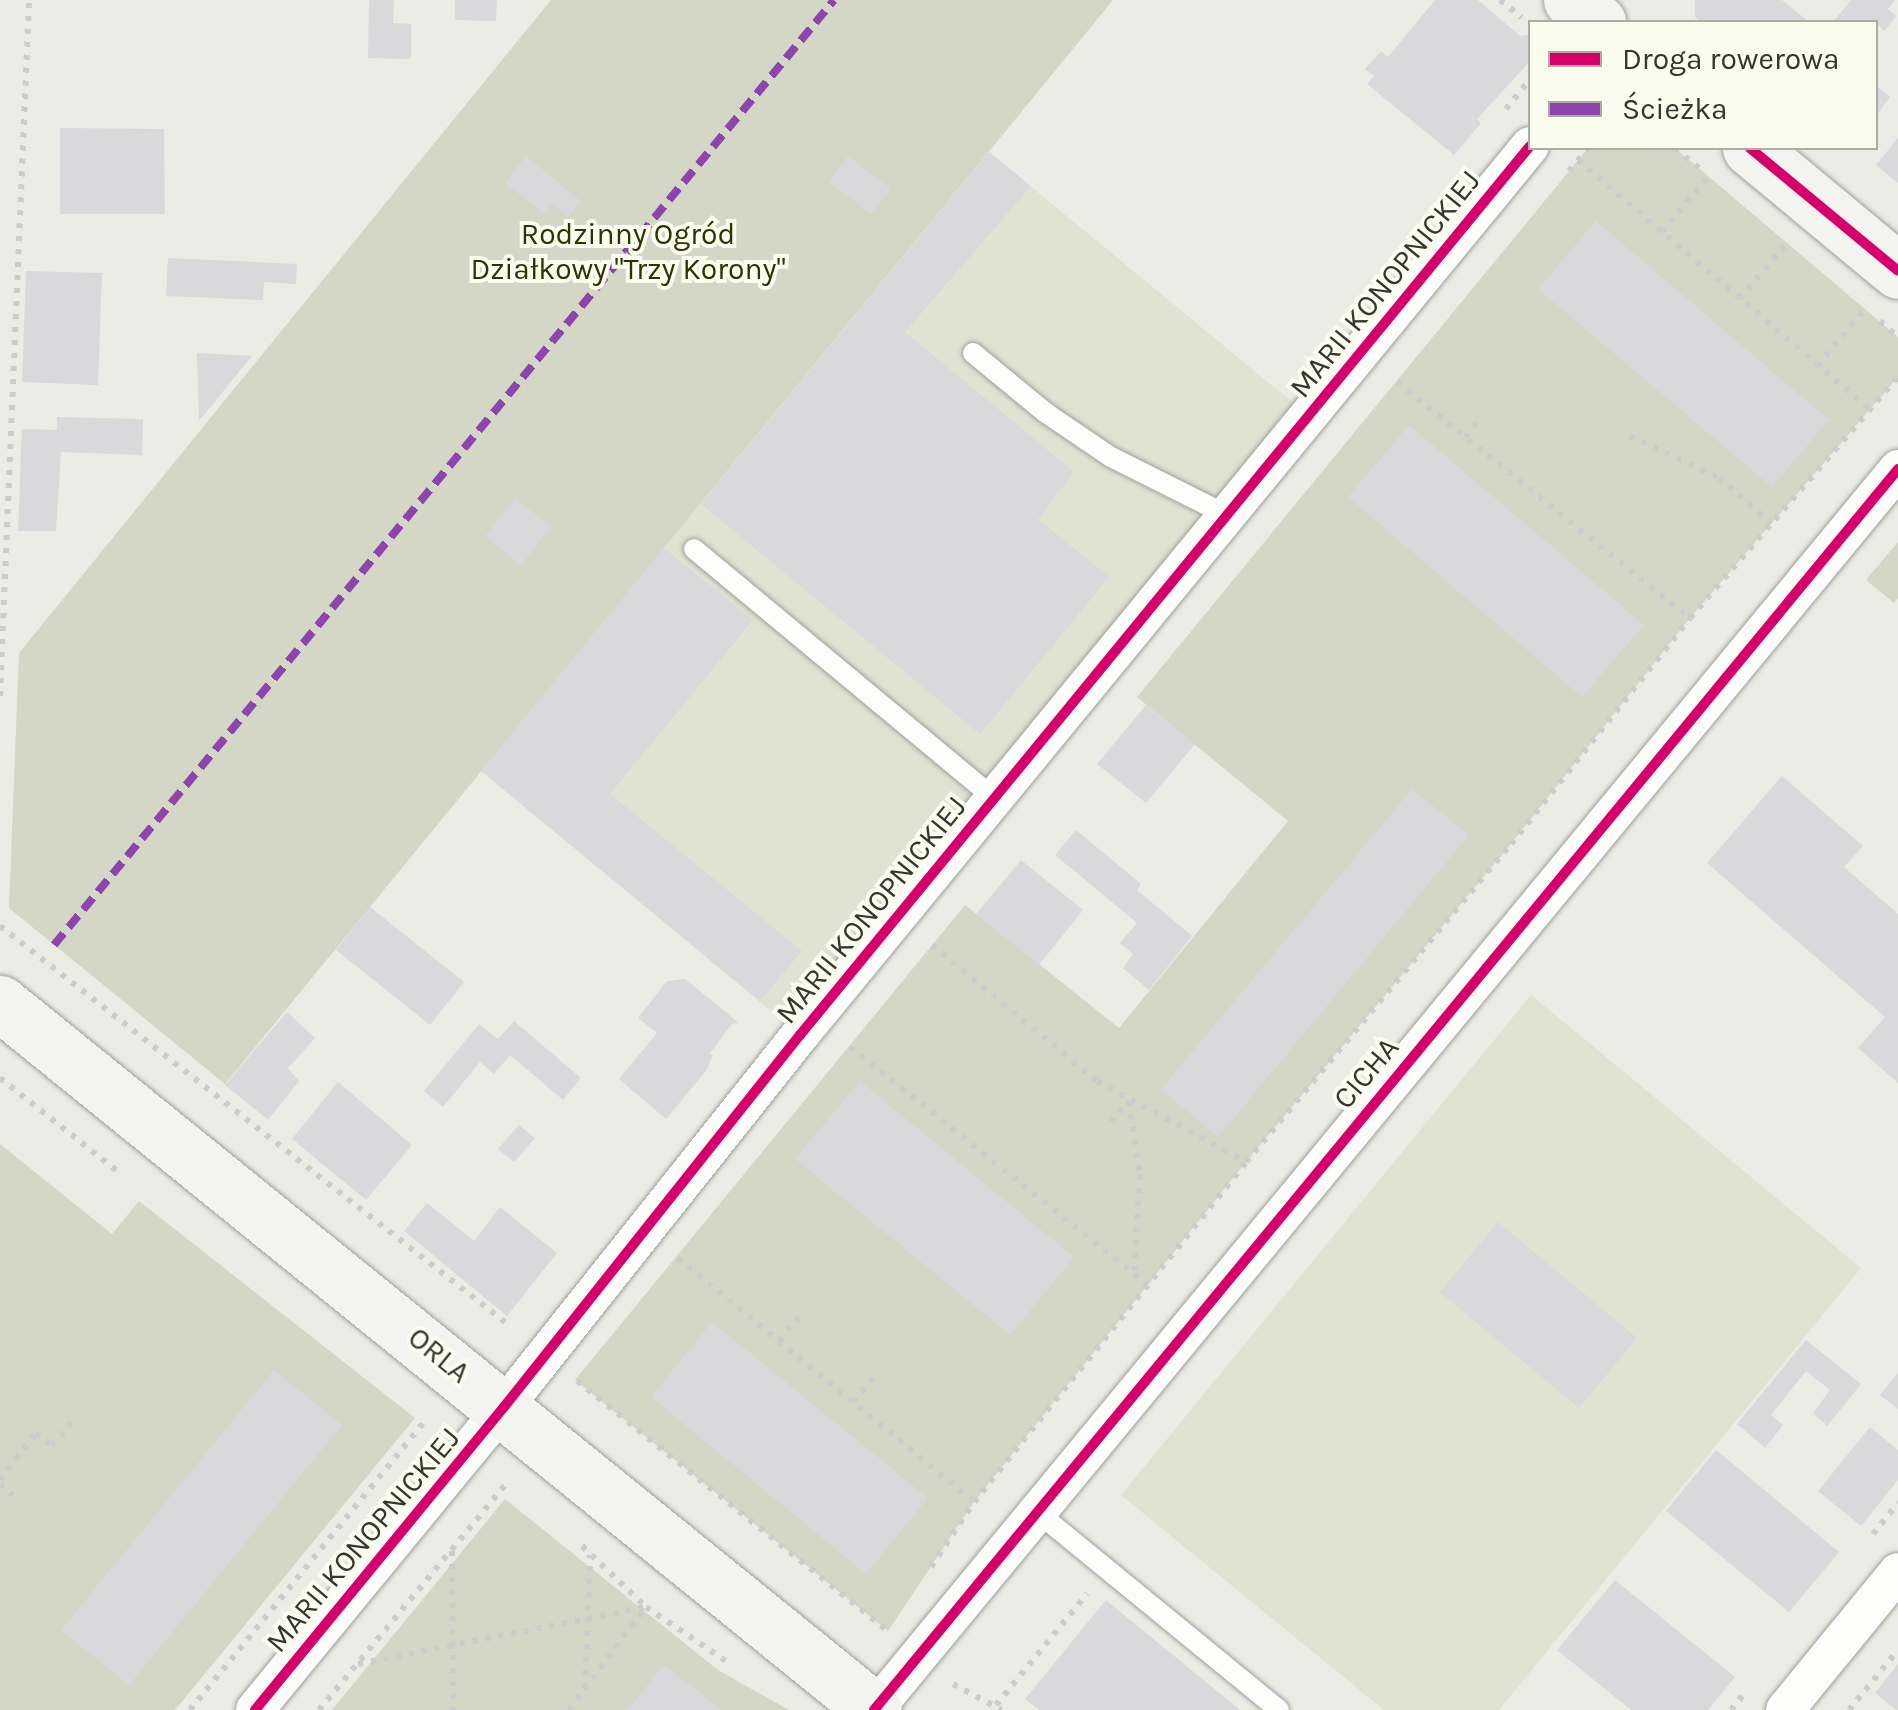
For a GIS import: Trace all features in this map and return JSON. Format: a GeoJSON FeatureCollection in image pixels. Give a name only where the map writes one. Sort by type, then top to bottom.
{"type":"FeatureCollection","features":[{"type":"Feature","properties":{"kind":"street"},"geometry":{"type":"LineString","coordinates":[[1571,0],[1596,20]]}},
{"type":"Feature","properties":{"kind":"street"},"geometry":{"type":"LineString","coordinates":[[1601,20],[1619,0]]}},
{"type":"Feature","properties":{"kind":"street","name":"MARII KONOPNICKIEJ"},"geometry":{"type":"LineString","coordinates":[[255,1710],[1528,148]]}},
{"type":"Feature","properties":{"kind":"street"},"geometry":{"type":"LineString","coordinates":[[1730,162],[1882,290]]}},
{"type":"Feature","properties":{"kind":"street","name":"CICHA"},"geometry":{"type":"LineString","coordinates":[[874,1710],[1898,469]]}},
{"type":"Feature","properties":{"kind":"street","name":"ORLA"},"geometry":{"type":"LineString","coordinates":[[0,1003],[874,1710]]}},
{"type":"Feature","properties":{"kind":"street"},"geometry":{"type":"LineString","coordinates":[[1785,1710],[1898,1572]]}},
{"type":"Feature","properties":{"kind":"lane"},"geometry":{"type":"LineString","coordinates":[[973,353],[1046,414],[1110,457],[1227,515]]}},
{"type":"Feature","properties":{"kind":"lane"},"geometry":{"type":"LineString","coordinates":[[694,549],[994,799]]}},
{"type":"Feature","properties":{"kind":"lane"},"geometry":{"type":"LineString","coordinates":[[1036,1512],[1278,1710]]}},
{"type":"Feature","properties":{"kind":"path"},"geometry":{"type":"LineString","coordinates":[[0,696],[30,0]]}},
{"type":"Feature","properties":{"kind":"path"},"geometry":{"type":"LineString","coordinates":[[1500,0],[1528,24]]}},
{"type":"Feature","properties":{"kind":"path"},"geometry":{"type":"LineString","coordinates":[[1505,110],[1528,82]]}},
{"type":"Feature","properties":{"kind":"path"},"geometry":{"type":"LineString","coordinates":[[1578,160],[1870,410]]}},
{"type":"Feature","properties":{"kind":"path"},"geometry":{"type":"LineString","coordinates":[[1661,232],[1730,162]]}},
{"type":"Feature","properties":{"kind":"path"},"geometry":{"type":"LineString","coordinates":[[1739,299],[1786,243]]}},
{"type":"Feature","properties":{"kind":"path"},"geometry":{"type":"LineString","coordinates":[[1817,366],[1882,290]]}},
{"type":"Feature","properties":{"kind":"path"},"geometry":{"type":"LineString","coordinates":[[920,1582],[974,1502],[1246,1162],[1511,844],[1690,618],[1898,378]]}},
{"type":"Feature","properties":{"kind":"path"},"geometry":{"type":"LineString","coordinates":[[1397,382],[1690,618]]}},
{"type":"Feature","properties":{"kind":"path"},"geometry":{"type":"LineString","coordinates":[[1465,437],[1478,422]]}},
{"type":"Feature","properties":{"kind":"path"},"geometry":{"type":"LineString","coordinates":[[1630,436],[1719,478],[1771,523]]}},
{"type":"Feature","properties":{"kind":"path"},"geometry":{"type":"LineString","coordinates":[[0,926],[508,1328],[519,1314]]}},
{"type":"Feature","properties":{"kind":"path"},"geometry":{"type":"LineString","coordinates":[[932,946],[1097,1081],[1246,1162]]}},
{"type":"Feature","properties":{"kind":"path"},"geometry":{"type":"LineString","coordinates":[[850,1046],[1148,1285]]}},
{"type":"Feature","properties":{"kind":"path"},"geometry":{"type":"LineString","coordinates":[[1111,1122],[1128,1100]]}},
{"type":"Feature","properties":{"kind":"path"},"geometry":{"type":"LineString","coordinates":[[1128,1100],[1140,1175],[1134,1274]]}},
{"type":"Feature","properties":{"kind":"path"},"geometry":{"type":"LineString","coordinates":[[678,1258],[974,1502]]}},
{"type":"Feature","properties":{"kind":"path"},"geometry":{"type":"LineString","coordinates":[[779,1341],[799,1316]]}},
{"type":"Feature","properties":{"kind":"path"},"geometry":{"type":"LineString","coordinates":[[852,1402],[873,1377]]}},
{"type":"Feature","properties":{"kind":"path"},"geometry":{"type":"LineString","coordinates":[[584,1387],[888,1630],[899,1614]]}},
{"type":"Feature","properties":{"kind":"path"},"geometry":{"type":"LineString","coordinates":[[190,1710],[430,1418]]}},
{"type":"Feature","properties":{"kind":"path"},"geometry":{"type":"LineString","coordinates":[[13,1495],[0,1482],[36,1433],[52,1446],[71,1423]]}},
{"type":"Feature","properties":{"kind":"path"},"geometry":{"type":"LineString","coordinates":[[319,1710],[506,1482]]}},
{"type":"Feature","properties":{"kind":"path"},"geometry":{"type":"LineString","coordinates":[[452,1549],[453,1710]]}},
{"type":"Feature","properties":{"kind":"path"},"geometry":{"type":"LineString","coordinates":[[585,1689],[590,1554]]}},
{"type":"Feature","properties":{"kind":"path"},"geometry":{"type":"LineString","coordinates":[[950,1683],[999,1708],[1094,1586]]}},
{"type":"Feature","properties":{"kind":"path"},"geometry":{"type":"LineString","coordinates":[[356,1664],[646,1607],[733,1666]]}},
{"type":"Feature","properties":{"kind":"path"},"geometry":{"type":"LineString","coordinates":[[569,1710],[646,1607]]}},
{"type":"Feature","properties":{"kind":"path"},"geometry":{"type":"LineString","coordinates":[[1850,1710],[1898,1650]]}},
{"type":"Feature","properties":{"kind":"shaded area"},"geometry":{"type":"Polygon","coordinates":[[[989,152],[1309,416],[800,1035],[481,771],[989,152]]]}},
{"type":"Feature","properties":{"kind":"shaded area"},"geometry":{"type":"Polygon","coordinates":[[[1531,995],[1861,1268],[1499,1710],[1384,1710],[1121,1495],[1531,995]]]}},
{"type":"Feature","properties":{"kind":"green space","name":"Rodzinny Ogród Działkowy \"Trzy Korony\""},"geometry":{"type":"Polygon","coordinates":[[[551,0],[1113,0],[225,1084],[9,908],[19,653],[551,0]]]}},
{"type":"Feature","properties":{"kind":"green space"},"geometry":{"type":"Polygon","coordinates":[[[1586,150],[1677,150],[1898,337],[1898,377],[1690,618],[1511,844],[1246,1162],[974,1502],[888,1631],[575,1380],[965,905],[1119,1028],[1288,821],[1137,697],[1586,150]]]}},
{"type":"Feature","properties":{"kind":"green space"},"geometry":{"type":"Polygon","coordinates":[[[1898,542],[1898,598],[1894,603],[1866,580],[1898,542]]]}},
{"type":"Feature","properties":{"kind":"green space"},"geometry":{"type":"Polygon","coordinates":[[[0,1144],[112,1234],[139,1201],[415,1418],[175,1710],[0,1710],[0,1144]]]}},
{"type":"Feature","properties":{"kind":"green space"},"geometry":{"type":"Polygon","coordinates":[[[505,1499],[718,1670],[789,1710],[332,1710],[505,1499]]]}},
{"type":"Feature","properties":{"kind":"building"},"geometry":{"type":"Polygon","coordinates":[[[369,0],[394,0],[393,23],[411,24],[411,59],[368,58],[369,0]]]}},
{"type":"Feature","properties":{"kind":"building"},"geometry":{"type":"Polygon","coordinates":[[[455,0],[497,0],[496,21],[455,20],[455,0]]]}},
{"type":"Feature","properties":{"kind":"building"},"geometry":{"type":"Polygon","coordinates":[[[1435,0],[1478,0],[1520,36],[1528,35],[1528,63],[1477,119],[1481,123],[1454,155],[1367,84],[1374,76],[1365,69],[1381,51],[1388,57],[1435,0]]]}},
{"type":"Feature","properties":{"kind":"building"},"geometry":{"type":"Polygon","coordinates":[[[1695,0],[1782,0],[1807,20],[1699,20],[1695,17],[1695,0]]]}},
{"type":"Feature","properties":{"kind":"building"},"geometry":{"type":"Polygon","coordinates":[[[1851,0],[1895,0],[1888,9],[1896,16],[1884,31],[1878,20],[1835,20],[1851,0]]]}},
{"type":"Feature","properties":{"kind":"building"},"geometry":{"type":"Polygon","coordinates":[[[1878,87],[1890,97],[1878,113],[1878,87]]]}},
{"type":"Feature","properties":{"kind":"building"},"geometry":{"type":"Polygon","coordinates":[[[60,128],[164,129],[165,214],[60,214],[60,128]]]}},
{"type":"Feature","properties":{"kind":"building"},"geometry":{"type":"Polygon","coordinates":[[[1898,138],[1898,183],[1876,165],[1898,138]]]}},
{"type":"Feature","properties":{"kind":"building"},"geometry":{"type":"Polygon","coordinates":[[[989,152],[1031,186],[905,332],[1074,472],[1038,519],[1109,577],[980,734],[701,504],[989,152]]]}},
{"type":"Feature","properties":{"kind":"building"},"geometry":{"type":"Polygon","coordinates":[[[526,156],[581,201],[568,217],[552,204],[544,214],[505,183],[526,156]]]}},
{"type":"Feature","properties":{"kind":"building"},"geometry":{"type":"Polygon","coordinates":[[[848,156],[891,189],[871,214],[829,182],[848,156]]]}},
{"type":"Feature","properties":{"kind":"building"},"geometry":{"type":"Polygon","coordinates":[[[1596,221],[1829,420],[1772,487],[1538,289],[1596,221]]]}},
{"type":"Feature","properties":{"kind":"building"},"geometry":{"type":"Polygon","coordinates":[[[168,258],[297,264],[296,284],[264,282],[263,300],[166,296],[168,258]]]}},
{"type":"Feature","properties":{"kind":"building"},"geometry":{"type":"Polygon","coordinates":[[[26,271],[102,273],[98,385],[22,382],[26,271]]]}},
{"type":"Feature","properties":{"kind":"building"},"geometry":{"type":"Polygon","coordinates":[[[197,353],[252,356],[199,421],[197,353]]]}},
{"type":"Feature","properties":{"kind":"building"},"geometry":{"type":"Polygon","coordinates":[[[57,417],[143,419],[142,455],[61,452],[56,531],[18,531],[22,429],[57,430],[57,417]]]}},
{"type":"Feature","properties":{"kind":"building"},"geometry":{"type":"Polygon","coordinates":[[[1409,425],[1644,625],[1582,697],[1348,497],[1409,425]]]}},
{"type":"Feature","properties":{"kind":"building"},"geometry":{"type":"Polygon","coordinates":[[[515,498],[551,527],[521,565],[485,536],[515,498]]]}},
{"type":"Feature","properties":{"kind":"building"},"geometry":{"type":"Polygon","coordinates":[[[664,548],[753,620],[610,794],[802,951],[760,1001],[481,771],[664,548]]]}},
{"type":"Feature","properties":{"kind":"building"},"geometry":{"type":"Polygon","coordinates":[[[1146,705],[1195,744],[1146,803],[1097,764],[1146,705]]]}},
{"type":"Feature","properties":{"kind":"building"},"geometry":{"type":"Polygon","coordinates":[[[1782,776],[1863,846],[1844,867],[1898,914],[1898,1083],[1858,1048],[1885,1017],[1707,863],[1782,776]]]}},
{"type":"Feature","properties":{"kind":"building"},"geometry":{"type":"Polygon","coordinates":[[[1412,789],[1469,835],[1218,1137],[1161,1089],[1412,789]]]}},
{"type":"Feature","properties":{"kind":"building"},"geometry":{"type":"Polygon","coordinates":[[[1076,830],[1141,884],[1137,890],[1192,936],[1149,990],[1123,968],[1133,954],[1120,943],[1137,923],[1055,855],[1076,830]]]}},
{"type":"Feature","properties":{"kind":"building"},"geometry":{"type":"Polygon","coordinates":[[[1021,860],[1083,910],[1039,965],[976,914],[1021,860]]]}},
{"type":"Feature","properties":{"kind":"building"},"geometry":{"type":"Polygon","coordinates":[[[370,907],[464,982],[430,1025],[336,950],[370,907]]]}},
{"type":"Feature","properties":{"kind":"building"},"geometry":{"type":"Polygon","coordinates":[[[685,979],[739,1023],[732,1024],[710,1053],[713,1056],[706,1071],[666,1119],[619,1079],[657,1033],[638,1018],[667,981],[685,979]]]}},
{"type":"Feature","properties":{"kind":"building"},"geometry":{"type":"Polygon","coordinates":[[[287,1012],[315,1038],[288,1068],[299,1081],[268,1120],[225,1085],[287,1012]]]}},
{"type":"Feature","properties":{"kind":"building"},"geometry":{"type":"Polygon","coordinates":[[[514,1021],[581,1078],[563,1100],[510,1055],[494,1074],[480,1062],[443,1107],[424,1091],[479,1024],[498,1039],[514,1021]]]}},
{"type":"Feature","properties":{"kind":"building"},"geometry":{"type":"Polygon","coordinates":[[[860,1081],[1074,1257],[1010,1335],[795,1159],[860,1081]]]}},
{"type":"Feature","properties":{"kind":"building"},"geometry":{"type":"Polygon","coordinates":[[[338,1082],[412,1145],[366,1200],[292,1139],[338,1082]]]}},
{"type":"Feature","properties":{"kind":"building"},"geometry":{"type":"Polygon","coordinates":[[[519,1125],[535,1138],[514,1162],[498,1149],[519,1125]]]}},
{"type":"Feature","properties":{"kind":"building"},"geometry":{"type":"Polygon","coordinates":[[[427,1203],[474,1241],[500,1207],[557,1253],[507,1316],[404,1231],[427,1203]]]}},
{"type":"Feature","properties":{"kind":"building"},"geometry":{"type":"Polygon","coordinates":[[[1498,1222],[1637,1338],[1579,1408],[1440,1292],[1498,1222]]]}},
{"type":"Feature","properties":{"kind":"building"},"geometry":{"type":"Polygon","coordinates":[[[712,1322],[928,1498],[866,1574],[651,1397],[712,1322]]]}},
{"type":"Feature","properties":{"kind":"building"},"geometry":{"type":"Polygon","coordinates":[[[1806,1340],[1861,1384],[1827,1426],[1813,1413],[1830,1390],[1806,1371],[1771,1415],[1783,1425],[1765,1448],[1737,1424],[1806,1340]]]}},
{"type":"Feature","properties":{"kind":"building"},"geometry":{"type":"Polygon","coordinates":[[[274,1370],[342,1425],[129,1685],[61,1630],[274,1370]]]}},
{"type":"Feature","properties":{"kind":"building"},"geometry":{"type":"Polygon","coordinates":[[[1898,1373],[1898,1409],[1880,1395],[1898,1373]]]}},
{"type":"Feature","properties":{"kind":"building"},"geometry":{"type":"Polygon","coordinates":[[[1870,1427],[1898,1450],[1898,1480],[1861,1526],[1818,1491],[1870,1427]]]}},
{"type":"Feature","properties":{"kind":"building"},"geometry":{"type":"Polygon","coordinates":[[[1716,1450],[1839,1552],[1789,1612],[1666,1511],[1716,1450]]]}},
{"type":"Feature","properties":{"kind":"building"},"geometry":{"type":"Polygon","coordinates":[[[1615,1580],[1735,1677],[1708,1710],[1631,1710],[1557,1650],[1615,1580]]]}},
{"type":"Feature","properties":{"kind":"building"},"geometry":{"type":"Polygon","coordinates":[[[1106,1600],[1240,1710],[1039,1710],[1025,1699],[1106,1600]]]}},
{"type":"Feature","properties":{"kind":"building"},"geometry":{"type":"Polygon","coordinates":[[[1898,1664],[1898,1710],[1896,1710],[1875,1693],[1898,1664]]]}},
{"type":"Feature","properties":{"kind":"building"},"geometry":{"type":"Polygon","coordinates":[[[664,1665],[722,1710],[627,1710],[664,1665]]]}},
{"type":"Feature","properties":{"kind":"marked path"},"geometry":{"type":"LineString","coordinates":[[54,945],[834,0]]}},
{"type":"Feature","properties":{"kind":"cycle path"},"geometry":{"type":"LineString","coordinates":[[255,1710],[504,1407],[800,1035],[1528,148]]}},
{"type":"Feature","properties":{"kind":"cycle path"},"geometry":{"type":"LineString","coordinates":[[1752,150],[1898,271]]}},
{"type":"Feature","properties":{"kind":"cycle path"},"geometry":{"type":"LineString","coordinates":[[874,1710],[1898,469]]}}]}
